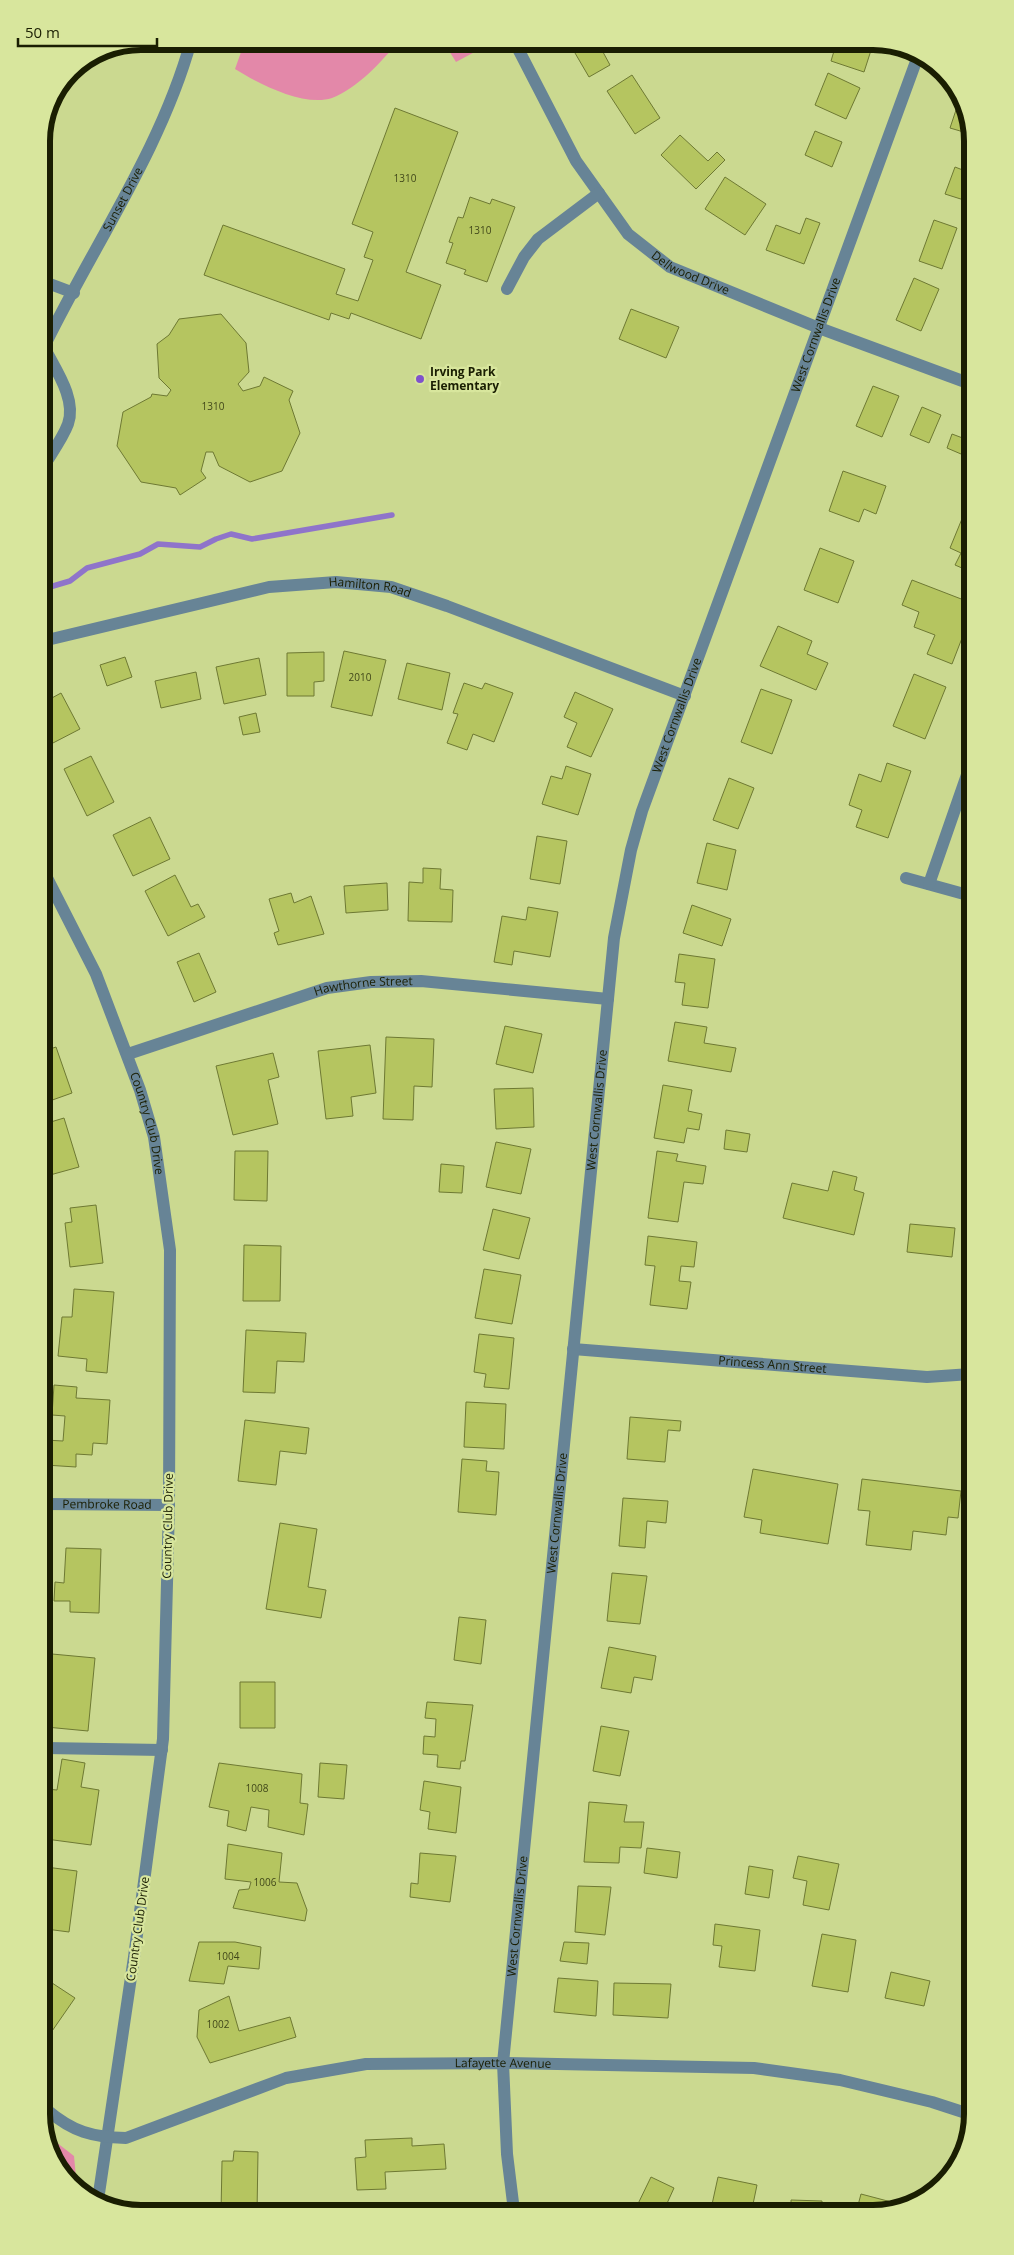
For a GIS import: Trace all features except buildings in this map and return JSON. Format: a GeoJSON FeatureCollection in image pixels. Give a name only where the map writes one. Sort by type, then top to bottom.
{"type":"FeatureCollection","features":[{"type":"Feature","properties":{"kind":"street","name":"Sunset Drive"},"geometry":{"type":"LineString","coordinates":[[50,337],[74,294],[147,150],[181,77],[188,50]]}},
{"type":"Feature","properties":{"kind":"street","name":"Dellwood Drive"},"geometry":{"type":"LineString","coordinates":[[519,50],[576,161],[628,234],[670,267],[818,328],[964,382]]}},
{"type":"Feature","properties":{"kind":"street","name":"West Cornwallis Drive"},"geometry":{"type":"LineString","coordinates":[[513,2205],[506,2154],[503,2062],[614,938],[631,850],[642,811],[916,61]]}},
{"type":"Feature","properties":{"kind":"street"},"geometry":{"type":"LineString","coordinates":[[507,289],[524,256],[538,239],[599,193]]}},
{"type":"Feature","properties":{"kind":"street"},"geometry":{"type":"LineString","coordinates":[[50,285],[74,294]]}},
{"type":"Feature","properties":{"kind":"street"},"geometry":{"type":"LineString","coordinates":[[50,362],[67,393],[69,408],[68,423],[50,455]]}},
{"type":"Feature","properties":{"kind":"street","name":"Hamilton Road"},"geometry":{"type":"LineString","coordinates":[[50,639],[269,587],[336,582],[391,587],[447,606],[685,696]]}},
{"type":"Feature","properties":{"kind":"street"},"geometry":{"type":"LineString","coordinates":[[929,884],[964,783]]}},
{"type":"Feature","properties":{"kind":"street"},"geometry":{"type":"LineString","coordinates":[[906,878],[964,894]]}},
{"type":"Feature","properties":{"kind":"street","name":"Country Club Drive"},"geometry":{"type":"LineString","coordinates":[[50,884],[96,974],[128,1054],[154,1137],[170,1250],[169,1505],[162,1750],[99,2194]]}},
{"type":"Feature","properties":{"kind":"street","name":"Hawthorne Street"},"geometry":{"type":"LineString","coordinates":[[128,1054],[327,988],[372,982],[421,981],[608,999]]}},
{"type":"Feature","properties":{"kind":"street","name":"Princess Ann Street"},"geometry":{"type":"LineString","coordinates":[[574,1349],[926,1377],[964,1374]]}},
{"type":"Feature","properties":{"kind":"street","name":"Pembroke Road"},"geometry":{"type":"LineString","coordinates":[[50,1504],[169,1505]]}},
{"type":"Feature","properties":{"kind":"street"},"geometry":{"type":"LineString","coordinates":[[50,1748],[162,1750]]}},
{"type":"Feature","properties":{"kind":"street","name":"Lafayette Avenue"},"geometry":{"type":"LineString","coordinates":[[50,2112],[80,2133],[106,2138],[126,2138],[286,2078],[366,2064],[503,2062],[754,2068],[840,2080],[932,2102],[964,2112]]}},
{"type":"Feature","properties":{"kind":"shaded area"},"geometry":{"type":"Polygon","coordinates":[[[242,50],[391,50],[377,66],[351,88],[332,98],[321,100],[295,97],[256,81],[235,69],[242,50]]]}},
{"type":"Feature","properties":{"kind":"shaded area"},"geometry":{"type":"Polygon","coordinates":[[[449,50],[478,50],[456,62],[449,50]]]}},
{"type":"Feature","properties":{"kind":"shaded area"},"geometry":{"type":"Polygon","coordinates":[[[54,2141],[74,2156],[76,2177],[59,2154],[54,2141]]]}},
{"type":"Feature","properties":{"kind":"waterway"},"geometry":{"type":"LineString","coordinates":[[50,587],[70,581],[87,568],[140,554],[158,544],[200,547],[231,534],[252,539],[392,515]]}},
{"type":"Feature","properties":{"kind":"place","name":"Irving Park Elementary"},"geometry":{"type":"Point","coordinates":[420,379]}}]}
